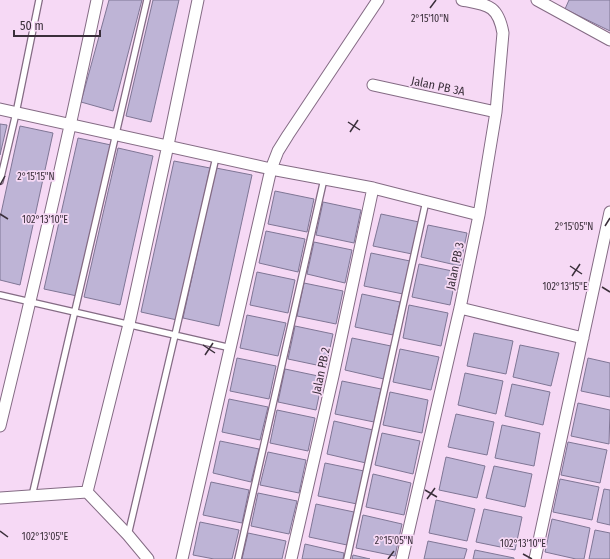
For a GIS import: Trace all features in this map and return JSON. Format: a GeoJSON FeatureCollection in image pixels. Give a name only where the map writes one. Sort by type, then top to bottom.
{"type":"FeatureCollection","features":[{"type":"Feature","properties":{"kind":"street"},"geometry":{"type":"LineString","coordinates":[[0,426],[4,391],[30,302],[71,124],[97,0]]}},
{"type":"Feature","properties":{"kind":"street"},"geometry":{"type":"LineString","coordinates":[[87,492],[129,324],[198,0]]}},
{"type":"Feature","properties":{"kind":"street"},"geometry":{"type":"LineString","coordinates":[[182,559],[271,169],[278,151],[288,134],[378,0]]}},
{"type":"Feature","properties":{"kind":"street","name":"Jalan PB 3"},"geometry":{"type":"LineString","coordinates":[[402,559],[460,308],[479,215],[496,112],[504,33],[501,20],[495,11],[485,4],[462,0]]}},
{"type":"Feature","properties":{"kind":"street"},"geometry":{"type":"LineString","coordinates":[[537,0],[610,40]]}},
{"type":"Feature","properties":{"kind":"street","name":"Jalan PB 3A"},"geometry":{"type":"LineString","coordinates":[[373,85],[496,112]]}},
{"type":"Feature","properties":{"kind":"street"},"geometry":{"type":"LineString","coordinates":[[0,109],[271,169],[372,188],[479,215]]}},
{"type":"Feature","properties":{"kind":"street","name":"Jalan PB 2"},"geometry":{"type":"LineString","coordinates":[[291,559],[333,376],[372,188]]}},
{"type":"Feature","properties":{"kind":"street"},"geometry":{"type":"LineString","coordinates":[[535,559],[610,212]]}},
{"type":"Feature","properties":{"kind":"street"},"geometry":{"type":"LineString","coordinates":[[460,308],[583,338]]}},
{"type":"Feature","properties":{"kind":"street"},"geometry":{"type":"LineString","coordinates":[[0,498],[87,492]]}},
{"type":"Feature","properties":{"kind":"street"},"geometry":{"type":"LineString","coordinates":[[87,492],[128,535],[148,559]]}},
{"type":"Feature","properties":{"kind":"lane"},"geometry":{"type":"LineString","coordinates":[[0,181],[16,113],[39,0]]}},
{"type":"Feature","properties":{"kind":"lane"},"geometry":{"type":"LineString","coordinates":[[32,496],[76,312],[147,0]]}},
{"type":"Feature","properties":{"kind":"lane"},"geometry":{"type":"LineString","coordinates":[[128,535],[216,157]]}},
{"type":"Feature","properties":{"kind":"lane"},"geometry":{"type":"LineString","coordinates":[[238,559],[324,179]]}},
{"type":"Feature","properties":{"kind":"lane"},"geometry":{"type":"LineString","coordinates":[[348,559],[426,201]]}},
{"type":"Feature","properties":{"kind":"lane"},"geometry":{"type":"LineString","coordinates":[[0,295],[231,348]]}},
{"type":"Feature","properties":{"kind":"building"},"geometry":{"type":"Polygon","coordinates":[[[109,0],[142,0],[113,111],[81,102],[109,0]]]}},
{"type":"Feature","properties":{"kind":"building"},"geometry":{"type":"Polygon","coordinates":[[[153,0],[179,0],[151,122],[126,116],[153,0]]]}},
{"type":"Feature","properties":{"kind":"building"},"geometry":{"type":"Polygon","coordinates":[[[569,0],[610,0],[610,31],[565,9],[569,0]]]}},
{"type":"Feature","properties":{"kind":"building"},"geometry":{"type":"Polygon","coordinates":[[[0,124],[7,125],[0,155],[0,124]]]}},
{"type":"Feature","properties":{"kind":"building"},"geometry":{"type":"Polygon","coordinates":[[[20,126],[53,133],[20,285],[0,280],[0,218],[20,126]]]}},
{"type":"Feature","properties":{"kind":"building"},"geometry":{"type":"Polygon","coordinates":[[[78,138],[111,145],[77,296],[44,289],[78,138]]]}},
{"type":"Feature","properties":{"kind":"building"},"geometry":{"type":"Polygon","coordinates":[[[118,148],[153,156],[120,305],[84,297],[118,148]]]}},
{"type":"Feature","properties":{"kind":"building"},"geometry":{"type":"Polygon","coordinates":[[[174,161],[210,168],[177,320],[141,312],[174,161]]]}},
{"type":"Feature","properties":{"kind":"building"},"geometry":{"type":"Polygon","coordinates":[[[216,168],[252,175],[219,326],[183,318],[216,168]]]}},
{"type":"Feature","properties":{"kind":"building"},"geometry":{"type":"Polygon","coordinates":[[[275,191],[314,199],[307,232],[268,224],[275,191]]]}},
{"type":"Feature","properties":{"kind":"building"},"geometry":{"type":"Polygon","coordinates":[[[323,202],[361,210],[354,243],[316,235],[323,202]]]}},
{"type":"Feature","properties":{"kind":"building"},"geometry":{"type":"Polygon","coordinates":[[[381,214],[419,222],[412,254],[373,246],[381,214]]]}},
{"type":"Feature","properties":{"kind":"building"},"geometry":{"type":"Polygon","coordinates":[[[428,225],[467,233],[460,266],[421,257],[428,225]]]}},
{"type":"Feature","properties":{"kind":"building"},"geometry":{"type":"Polygon","coordinates":[[[266,231],[305,239],[298,272],[259,263],[266,231]]]}},
{"type":"Feature","properties":{"kind":"building"},"geometry":{"type":"Polygon","coordinates":[[[314,242],[352,250],[345,283],[307,274],[314,242]]]}},
{"type":"Feature","properties":{"kind":"building"},"geometry":{"type":"Polygon","coordinates":[[[371,253],[410,261],[403,294],[364,286],[371,253]]]}},
{"type":"Feature","properties":{"kind":"building"},"geometry":{"type":"Polygon","coordinates":[[[419,264],[457,272],[450,305],[412,297],[419,264]]]}},
{"type":"Feature","properties":{"kind":"building"},"geometry":{"type":"Polygon","coordinates":[[[257,272],[295,280],[288,313],[250,305],[257,272]]]}},
{"type":"Feature","properties":{"kind":"building"},"geometry":{"type":"Polygon","coordinates":[[[304,283],[343,291],[336,324],[297,316],[304,283]]]}},
{"type":"Feature","properties":{"kind":"building"},"geometry":{"type":"Polygon","coordinates":[[[362,294],[400,302],[393,335],[355,327],[362,294]]]}},
{"type":"Feature","properties":{"kind":"building"},"geometry":{"type":"Polygon","coordinates":[[[409,305],[448,313],[441,346],[403,338],[409,305]]]}},
{"type":"Feature","properties":{"kind":"building"},"geometry":{"type":"Polygon","coordinates":[[[247,315],[286,323],[278,356],[240,348],[247,315]]]}},
{"type":"Feature","properties":{"kind":"building"},"geometry":{"type":"Polygon","coordinates":[[[295,326],[333,334],[326,367],[288,359],[295,326]]]}},
{"type":"Feature","properties":{"kind":"building"},"geometry":{"type":"Polygon","coordinates":[[[474,333],[513,341],[506,374],[467,366],[474,333]]]}},
{"type":"Feature","properties":{"kind":"building"},"geometry":{"type":"Polygon","coordinates":[[[352,338],[391,346],[384,379],[345,370],[352,338]]]}},
{"type":"Feature","properties":{"kind":"building"},"geometry":{"type":"Polygon","coordinates":[[[520,345],[559,353],[551,386],[513,377],[520,345]]]}},
{"type":"Feature","properties":{"kind":"building"},"geometry":{"type":"Polygon","coordinates":[[[400,349],[439,357],[431,390],[393,382],[400,349]]]}},
{"type":"Feature","properties":{"kind":"building"},"geometry":{"type":"Polygon","coordinates":[[[237,358],[276,366],[269,399],[230,391],[237,358]]]}},
{"type":"Feature","properties":{"kind":"building"},"geometry":{"type":"Polygon","coordinates":[[[588,358],[610,363],[610,397],[581,391],[588,358]]]}},
{"type":"Feature","properties":{"kind":"building"},"geometry":{"type":"Polygon","coordinates":[[[285,369],[323,377],[316,410],[278,402],[285,369]]]}},
{"type":"Feature","properties":{"kind":"building"},"geometry":{"type":"Polygon","coordinates":[[[465,373],[503,381],[496,414],[458,405],[465,373]]]}},
{"type":"Feature","properties":{"kind":"building"},"geometry":{"type":"Polygon","coordinates":[[[342,381],[381,389],[374,422],[335,414],[342,381]]]}},
{"type":"Feature","properties":{"kind":"building"},"geometry":{"type":"Polygon","coordinates":[[[512,384],[550,392],[543,425],[505,416],[512,384]]]}},
{"type":"Feature","properties":{"kind":"building"},"geometry":{"type":"Polygon","coordinates":[[[390,392],[428,400],[422,433],[383,425],[390,392]]]}},
{"type":"Feature","properties":{"kind":"building"},"geometry":{"type":"Polygon","coordinates":[[[229,399],[268,407],[260,440],[222,432],[229,399]]]}},
{"type":"Feature","properties":{"kind":"building"},"geometry":{"type":"Polygon","coordinates":[[[578,403],[610,410],[609,444],[571,436],[578,403]]]}},
{"type":"Feature","properties":{"kind":"building"},"geometry":{"type":"Polygon","coordinates":[[[277,410],[315,418],[308,451],[270,443],[277,410]]]}},
{"type":"Feature","properties":{"kind":"building"},"geometry":{"type":"Polygon","coordinates":[[[456,414],[494,422],[487,455],[448,447],[456,414]]]}},
{"type":"Feature","properties":{"kind":"building"},"geometry":{"type":"Polygon","coordinates":[[[334,421],[373,430],[366,463],[327,454],[334,421]]]}},
{"type":"Feature","properties":{"kind":"building"},"geometry":{"type":"Polygon","coordinates":[[[502,425],[540,433],[534,466],[495,458],[502,425]]]}},
{"type":"Feature","properties":{"kind":"building"},"geometry":{"type":"Polygon","coordinates":[[[382,433],[420,441],[413,474],[375,465],[382,433]]]}},
{"type":"Feature","properties":{"kind":"building"},"geometry":{"type":"Polygon","coordinates":[[[220,441],[259,449],[251,482],[213,473],[220,441]]]}},
{"type":"Feature","properties":{"kind":"building"},"geometry":{"type":"Polygon","coordinates":[[[568,442],[607,450],[600,483],[561,475],[568,442]]]}},
{"type":"Feature","properties":{"kind":"building"},"geometry":{"type":"Polygon","coordinates":[[[268,452],[306,460],[299,493],[260,485],[268,452]]]}},
{"type":"Feature","properties":{"kind":"building"},"geometry":{"type":"Polygon","coordinates":[[[446,457],[485,466],[477,498],[439,490],[446,457]]]}},
{"type":"Feature","properties":{"kind":"building"},"geometry":{"type":"Polygon","coordinates":[[[325,463],[364,471],[357,504],[318,496],[325,463]]]}},
{"type":"Feature","properties":{"kind":"building"},"geometry":{"type":"Polygon","coordinates":[[[494,466],[532,474],[525,507],[486,498],[494,466]]]}},
{"type":"Feature","properties":{"kind":"building"},"geometry":{"type":"Polygon","coordinates":[[[373,474],[411,483],[404,515],[366,507],[373,474]]]}},
{"type":"Feature","properties":{"kind":"building"},"geometry":{"type":"Polygon","coordinates":[[[560,479],[599,487],[592,520],[553,512],[560,479]]]}},
{"type":"Feature","properties":{"kind":"building"},"geometry":{"type":"Polygon","coordinates":[[[211,482],[249,490],[242,523],[203,515],[211,482]]]}},
{"type":"Feature","properties":{"kind":"building"},"geometry":{"type":"Polygon","coordinates":[[[604,489],[610,490],[610,525],[597,522],[604,489]]]}},
{"type":"Feature","properties":{"kind":"building"},"geometry":{"type":"Polygon","coordinates":[[[258,493],[297,501],[289,534],[251,526],[258,493]]]}},
{"type":"Feature","properties":{"kind":"building"},"geometry":{"type":"Polygon","coordinates":[[[436,500],[475,509],[467,541],[429,533],[436,500]]]}},
{"type":"Feature","properties":{"kind":"building"},"geometry":{"type":"Polygon","coordinates":[[[316,504],[354,512],[347,545],[309,537],[316,504]]]}},
{"type":"Feature","properties":{"kind":"building"},"geometry":{"type":"Polygon","coordinates":[[[484,509],[522,517],[515,550],[476,542],[484,509]]]}},
{"type":"Feature","properties":{"kind":"building"},"geometry":{"type":"Polygon","coordinates":[[[363,515],[402,524],[395,556],[356,548],[363,515]]]}},
{"type":"Feature","properties":{"kind":"building"},"geometry":{"type":"Polygon","coordinates":[[[552,519],[590,528],[584,559],[576,559],[545,552],[552,519]]]}},
{"type":"Feature","properties":{"kind":"building"},"geometry":{"type":"Polygon","coordinates":[[[200,522],[239,530],[232,559],[214,559],[193,555],[200,522]]]}},
{"type":"Feature","properties":{"kind":"building"},"geometry":{"type":"Polygon","coordinates":[[[595,530],[610,533],[610,559],[589,559],[595,530]]]}},
{"type":"Feature","properties":{"kind":"building"},"geometry":{"type":"Polygon","coordinates":[[[248,533],[286,541],[282,559],[242,559],[248,533]]]}},
{"type":"Feature","properties":{"kind":"building"},"geometry":{"type":"Polygon","coordinates":[[[428,541],[467,549],[464,559],[424,559],[428,541]]]}},
{"type":"Feature","properties":{"kind":"building"},"geometry":{"type":"Polygon","coordinates":[[[305,544],[344,553],[343,559],[302,559],[305,544]]]}},
{"type":"Feature","properties":{"kind":"building"},"geometry":{"type":"Polygon","coordinates":[[[475,550],[514,558],[514,559],[473,559],[475,550]]]}},
{"type":"Feature","properties":{"kind":"building"},"geometry":{"type":"Polygon","coordinates":[[[353,555],[370,559],[352,559],[353,555]]]}}]}
